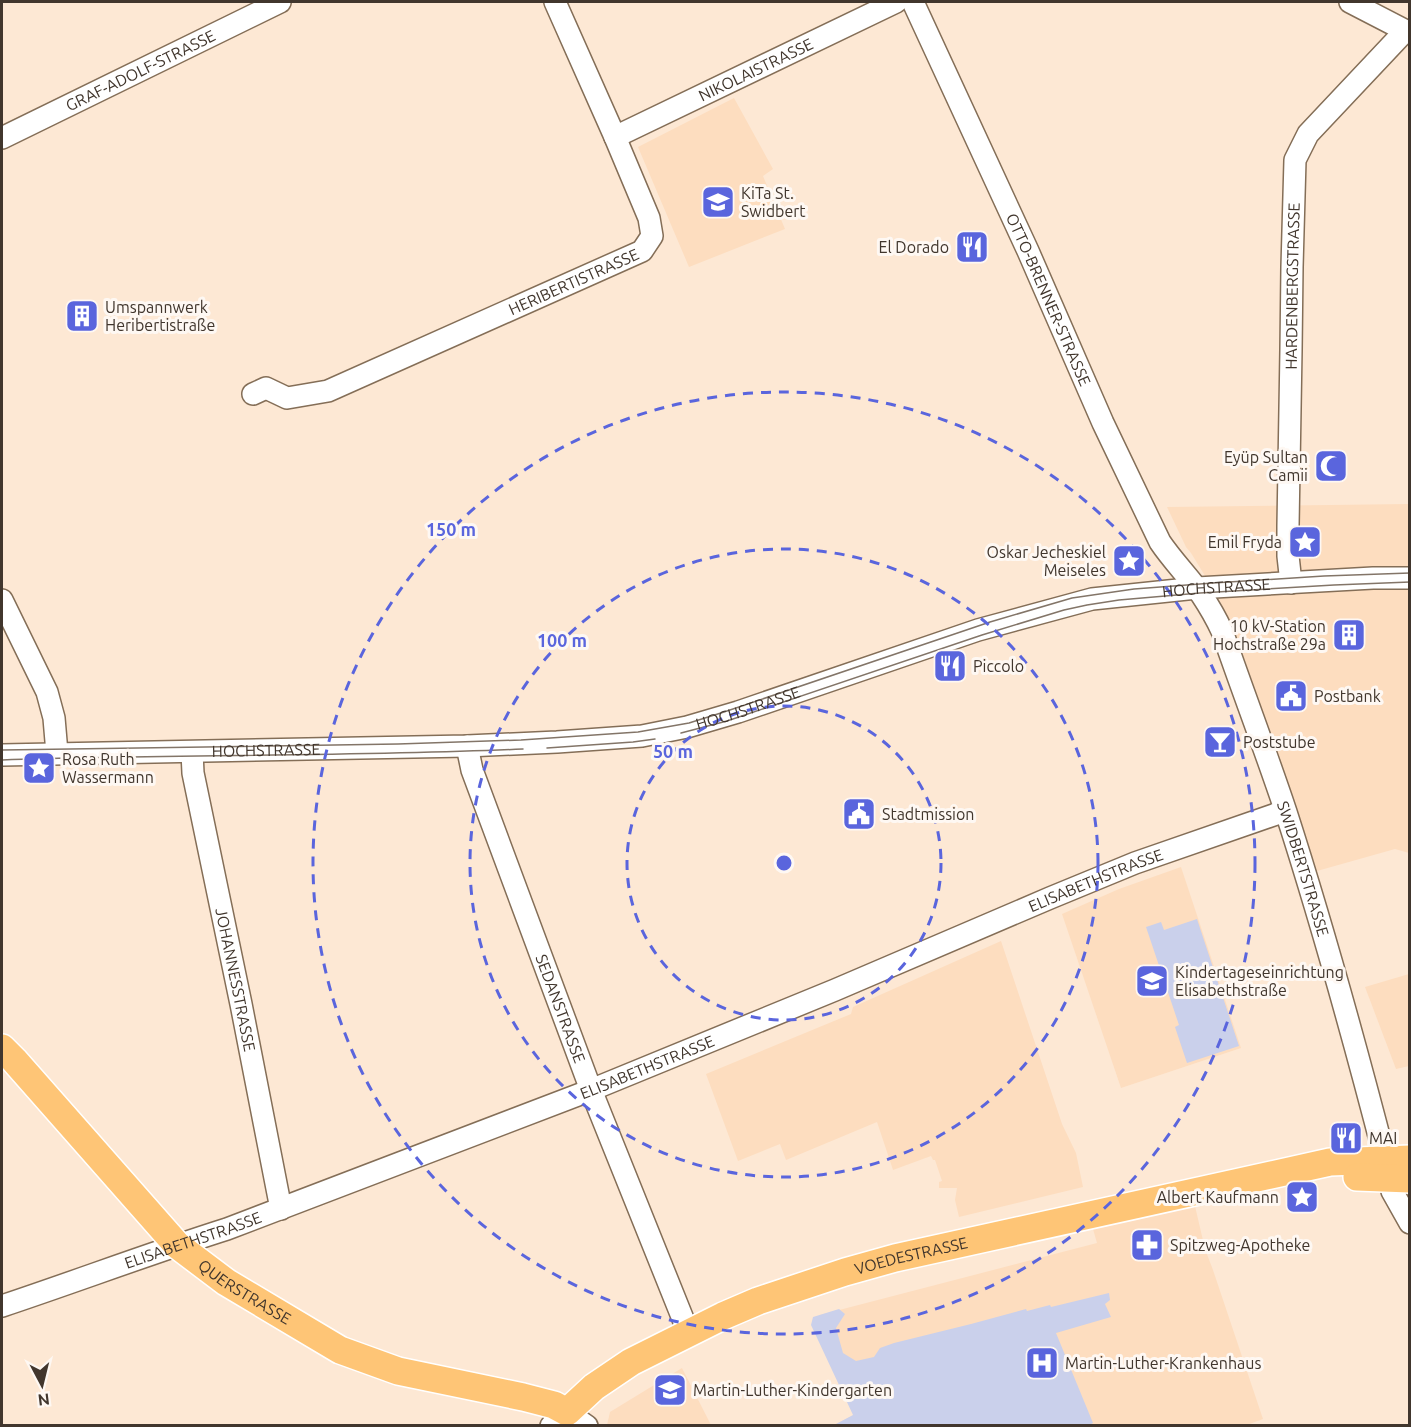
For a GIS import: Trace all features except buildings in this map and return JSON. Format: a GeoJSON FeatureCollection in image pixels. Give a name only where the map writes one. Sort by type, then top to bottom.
{"type":"FeatureCollection","features":[{"type":"Feature","properties":{"kind":"main road","name":"QUERSTRASSE"},"geometry":{"type":"LineString","coordinates":[[6,1058],[177,1245],[226,1282],[340,1350],[398,1371],[554,1405],[568,1421]]}},
{"type":"Feature","properties":{"kind":"main road","name":"VOEDESTRASSE"},"geometry":{"type":"LineString","coordinates":[[568,1421],[594,1387],[631,1362],[758,1301],[845,1272],[895,1258],[1330,1162],[1398,1169]]}},
{"type":"Feature","properties":{"kind":"street","name":"GRAF-ADOLF-STRASSE"},"geometry":{"type":"LineString","coordinates":[[2,138],[280,2]]}},
{"type":"Feature","properties":{"kind":"street","name":"HERIBERTISTRASSE"},"geometry":{"type":"LineString","coordinates":[[253,394],[266,388],[286,398],[328,391],[642,251],[652,236],[649,218],[555,2]]}},
{"type":"Feature","properties":{"kind":"street","name":"NIKOLAISTRASSE"},"geometry":{"type":"LineString","coordinates":[[615,137],[896,2]]}},
{"type":"Feature","properties":{"kind":"street","name":"OTTO-BRENNER-STRASSE"},"geometry":{"type":"LineString","coordinates":[[913,2],[1141,502],[1163,547],[1197,588]]}},
{"type":"Feature","properties":{"kind":"street"},"geometry":{"type":"LineString","coordinates":[[1350,2],[1407,32]]}},
{"type":"Feature","properties":{"kind":"street","name":"HARDENBERGSTRASSE"},"geometry":{"type":"LineString","coordinates":[[1291,583],[1288,526],[1295,160],[1308,135],[1407,32]]}},
{"type":"Feature","properties":{"kind":"street","name":"HOCHSTRASSE"},"geometry":{"type":"LineString","coordinates":[[2,755],[467,746],[611,738],[669,731],[738,712],[978,630],[1092,599],[1197,588],[1410,578]]}},
{"type":"Feature","properties":{"kind":"street","name":"SWIDBERTSTRASSE"},"geometry":{"type":"LineString","coordinates":[[1197,588],[1213,612],[1222,632],[1285,810],[1345,1012],[1398,1169],[1392,1191],[1410,1223]]}},
{"type":"Feature","properties":{"kind":"street"},"geometry":{"type":"LineString","coordinates":[[2,600],[47,692],[54,717],[57,753]]}},
{"type":"Feature","properties":{"kind":"street","name":"SEDANSTRASSE"},"geometry":{"type":"LineString","coordinates":[[467,746],[472,770],[591,1090],[689,1334]]}},
{"type":"Feature","properties":{"kind":"street","name":"JOHANNESSTRASSE"},"geometry":{"type":"LineString","coordinates":[[192,752],[193,773],[281,1209]]}},
{"type":"Feature","properties":{"kind":"street","name":"ELISABETHSTRASSE"},"geometry":{"type":"LineString","coordinates":[[2,1306],[227,1229],[591,1090],[1135,863],[1285,810]]}},
{"type":"Feature","properties":{"kind":"shaded area","name":"KiTa St. Swidbert"},"geometry":{"type":"Polygon","coordinates":[[[734,98],[773,169],[763,176],[785,229],[689,267],[638,147],[734,98]]]}},
{"type":"Feature","properties":{"kind":"shaded area"},"geometry":{"type":"Polygon","coordinates":[[[1409,504],[1409,853],[1395,849],[1317,871],[1235,632],[1218,597],[1186,547],[1167,507],[1409,504]]]}},
{"type":"Feature","properties":{"kind":"shaded area","name":"Kindertageseinrichtung Elisabethstraße"},"geometry":{"type":"Polygon","coordinates":[[[1181,867],[1241,1048],[1121,1088],[1062,914],[1119,889],[1181,867]]]}},
{"type":"Feature","properties":{"kind":"shaded area"},"geometry":{"type":"Polygon","coordinates":[[[1197,919],[1239,1046],[1187,1063],[1175,1027],[1179,1025],[1146,927],[1161,922],[1164,930],[1197,919]]]}},
{"type":"Feature","properties":{"kind":"shaded area"},"geometry":{"type":"Polygon","coordinates":[[[1001,941],[1062,1124],[1076,1153],[1083,1187],[959,1217],[955,1200],[957,1188],[939,1188],[939,1182],[942,1181],[935,1160],[931,1156],[893,1170],[877,1122],[786,1160],[780,1144],[738,1161],[706,1074],[851,1014],[853,1007],[1001,941]]]}},
{"type":"Feature","properties":{"kind":"shaded area"},"geometry":{"type":"Polygon","coordinates":[[[1409,974],[1409,1066],[1396,1069],[1365,987],[1409,974]]]}},
{"type":"Feature","properties":{"kind":"shaded area","name":"Martin-Luther-Krankenhaus"},"geometry":{"type":"Polygon","coordinates":[[[1195,1206],[1205,1249],[1263,1419],[1244,1426],[836,1425],[860,1412],[820,1315],[1097,1243],[1093,1229],[1195,1206]]]}},
{"type":"Feature","properties":{"kind":"shaded area"},"geometry":{"type":"Polygon","coordinates":[[[1109,1293],[1110,1300],[1105,1304],[1111,1317],[1056,1333],[1093,1423],[1087,1426],[836,1425],[853,1415],[811,1325],[813,1317],[839,1309],[845,1314],[836,1328],[843,1353],[856,1361],[874,1357],[880,1348],[894,1343],[1026,1309],[1027,1311],[1050,1305],[1051,1307],[1109,1293]]]}},
{"type":"Feature","properties":{"kind":"shaded area","name":"Martin-Luther-Kindergarten"},"geometry":{"type":"Polygon","coordinates":[[[682,1368],[711,1425],[607,1425],[610,1412],[682,1368]]]}},
{"type":"Feature","properties":{"kind":"tram line"},"geometry":{"type":"LineString","coordinates":[[2,750],[398,744],[521,740],[638,732],[689,723],[990,622],[1072,598],[1134,589],[1213,583],[1410,573]]}},
{"type":"Feature","properties":{"kind":"tram line"},"geometry":{"type":"LineString","coordinates":[[681,733],[727,721],[982,635],[1087,605],[1200,593],[1410,582]]}},
{"type":"Feature","properties":{"kind":"tram line"},"geometry":{"type":"LineString","coordinates":[[547,748],[655,739]]}},
{"type":"Feature","properties":{"kind":"tram line"},"geometry":{"type":"LineString","coordinates":[[2,760],[523,749]]}},
{"type":"Feature","properties":{"kind":"place","name":"KiTa St. Swidbert"},"geometry":{"type":"Point","coordinates":[718,202]}},
{"type":"Feature","properties":{"kind":"place","name":"El Dorado"},"geometry":{"type":"Point","coordinates":[972,247]}},
{"type":"Feature","properties":{"kind":"place","name":"Umspannwerk Heribertistraße"},"geometry":{"type":"Point","coordinates":[82,316]}},
{"type":"Feature","properties":{"kind":"place","name":"Eyüp Sultan Camii"},"geometry":{"type":"Point","coordinates":[1331,466]}},
{"type":"Feature","properties":{"kind":"place","name":"Emil Fryda"},"geometry":{"type":"Point","coordinates":[1305,542]}},
{"type":"Feature","properties":{"kind":"place","name":"Oskar Jecheskiel Meiseles"},"geometry":{"type":"Point","coordinates":[1129,561]}},
{"type":"Feature","properties":{"kind":"place","name":"10 kV-Station Hochstraße 29a"},"geometry":{"type":"Point","coordinates":[1349,635]}},
{"type":"Feature","properties":{"kind":"place","name":"Piccolo"},"geometry":{"type":"Point","coordinates":[950,666]}},
{"type":"Feature","properties":{"kind":"place","name":"Postbank"},"geometry":{"type":"Point","coordinates":[1291,696]}},
{"type":"Feature","properties":{"kind":"place","name":"Poststube"},"geometry":{"type":"Point","coordinates":[1220,742]}},
{"type":"Feature","properties":{"kind":"place","name":"Rosa Ruth Wassermann"},"geometry":{"type":"Point","coordinates":[39,768]}},
{"type":"Feature","properties":{"kind":"place","name":"Stadtmission"},"geometry":{"type":"Point","coordinates":[859,814]}},
{"type":"Feature","properties":{"kind":"place","name":"Kindertageseinrichtung Elisabethstraße"},"geometry":{"type":"Point","coordinates":[1152,981]}},
{"type":"Feature","properties":{"kind":"place","name":"MAI"},"geometry":{"type":"Point","coordinates":[1346,1138]}},
{"type":"Feature","properties":{"kind":"place","name":"Albert Kaufmann"},"geometry":{"type":"Point","coordinates":[1302,1197]}},
{"type":"Feature","properties":{"kind":"place","name":"Spitzweg-Apotheke"},"geometry":{"type":"Point","coordinates":[1147,1245]}},
{"type":"Feature","properties":{"kind":"place","name":"Martin-Luther-Krankenhaus"},"geometry":{"type":"Point","coordinates":[1042,1363]}},
{"type":"Feature","properties":{"kind":"place","name":"Martin-Luther-Kindergarten"},"geometry":{"type":"Point","coordinates":[670,1390]}}]}
